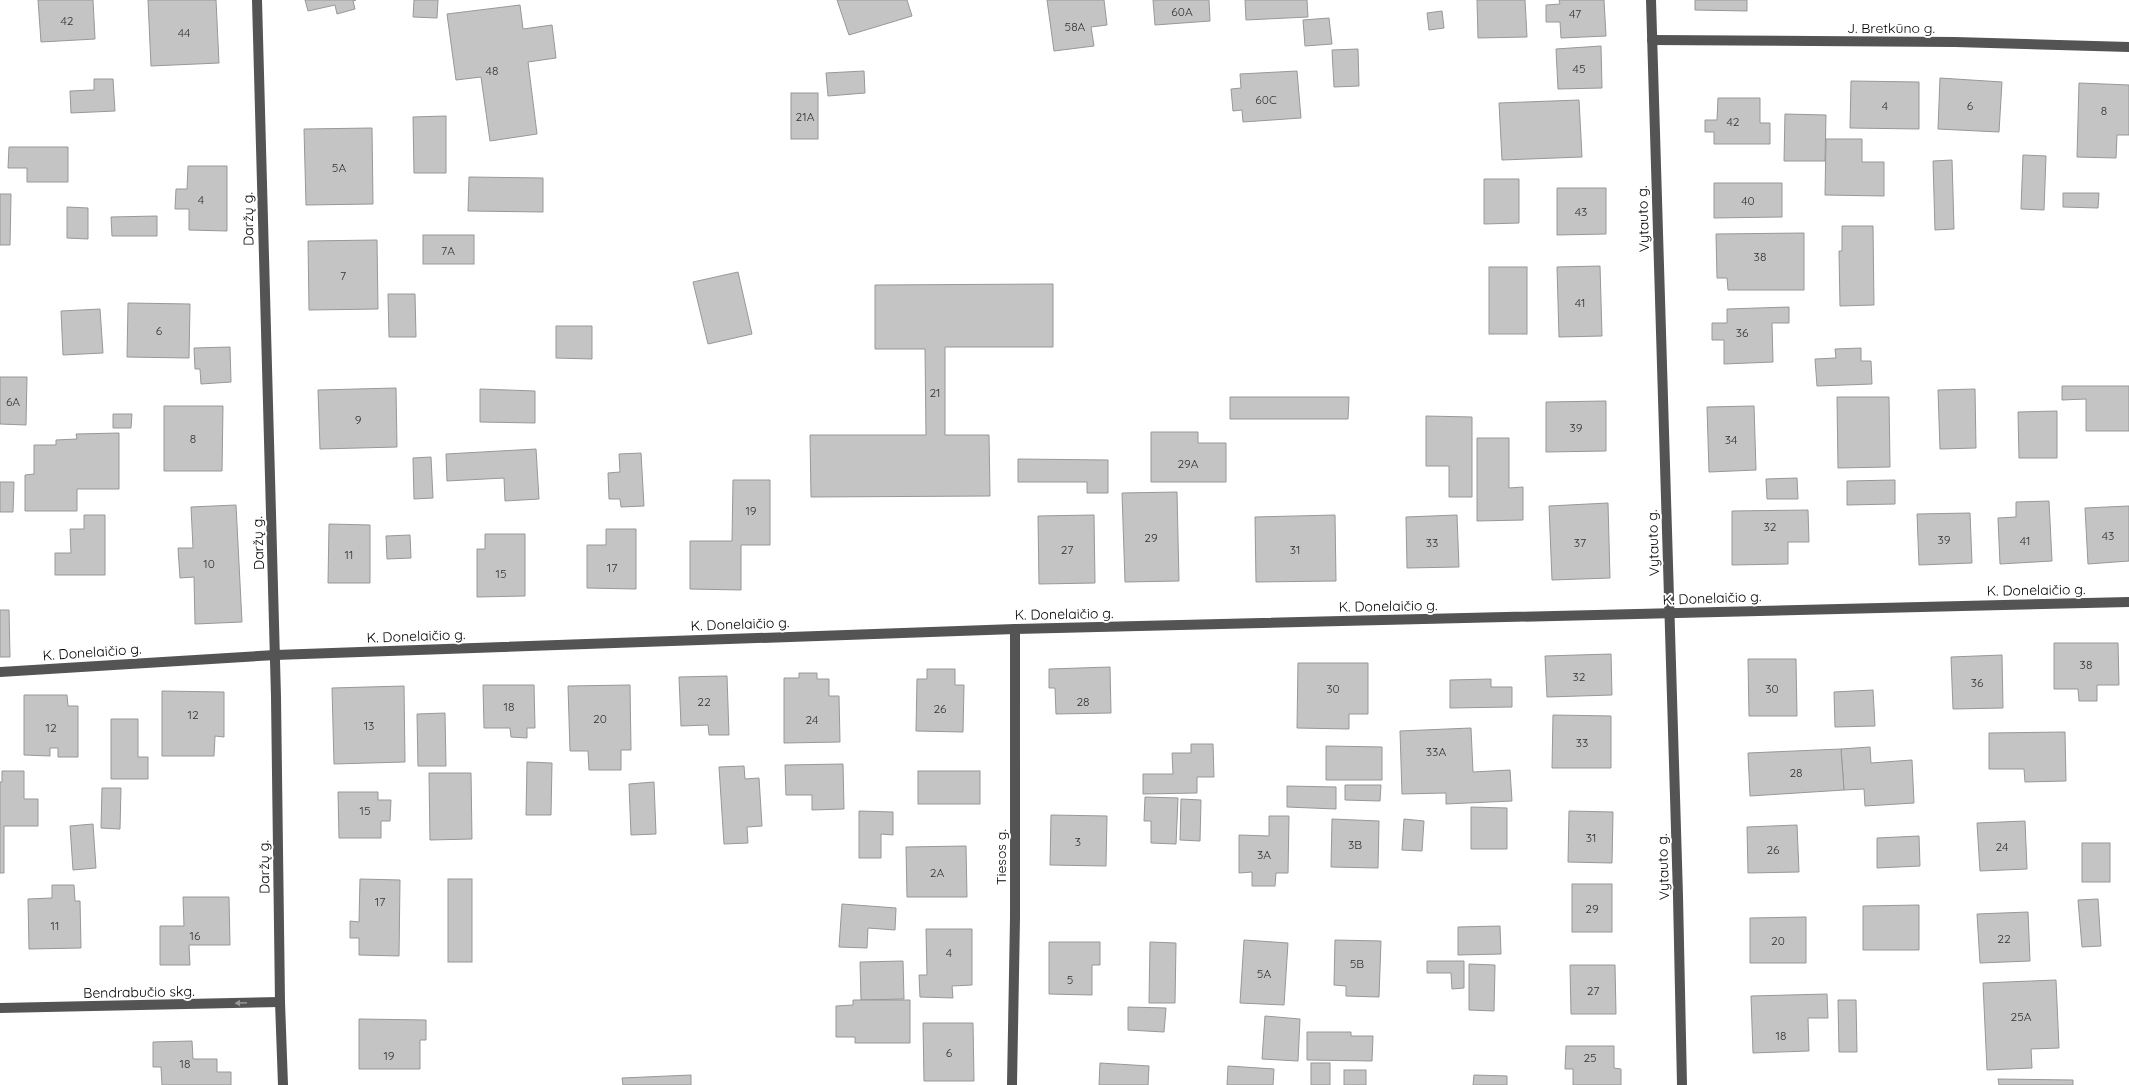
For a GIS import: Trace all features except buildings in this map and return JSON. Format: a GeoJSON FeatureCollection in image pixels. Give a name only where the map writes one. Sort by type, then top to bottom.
{"type":"FeatureCollection","features":[{"type":"Feature","properties":{"kind":"street","name":"Daržų g."},"geometry":{"type":"LineString","coordinates":[[257,0],[275,654],[280,1002],[283,1085]]}},
{"type":"Feature","properties":{"kind":"street","name":"Vytauto g."},"geometry":{"type":"LineString","coordinates":[[1651,0],[1678,896],[1682,1085]]}},
{"type":"Feature","properties":{"kind":"street","name":"J. Bretkūno g."},"geometry":{"type":"LineString","coordinates":[[1652,40],[1955,42],[2129,47]]}},
{"type":"Feature","properties":{"kind":"street","name":"K. Donelaičio g."},"geometry":{"type":"LineString","coordinates":[[0,672],[275,654],[1015,629],[2129,602]]}},
{"type":"Feature","properties":{"kind":"street","name":"Tiesos g."},"geometry":{"type":"LineString","coordinates":[[1012,1085],[1015,918],[1015,629]]}},
{"type":"Feature","properties":{"kind":"street","name":"Bendrabučio skg."},"geometry":{"type":"LineString","coordinates":[[0,1008],[115,1007],[280,1002]]}}]}
